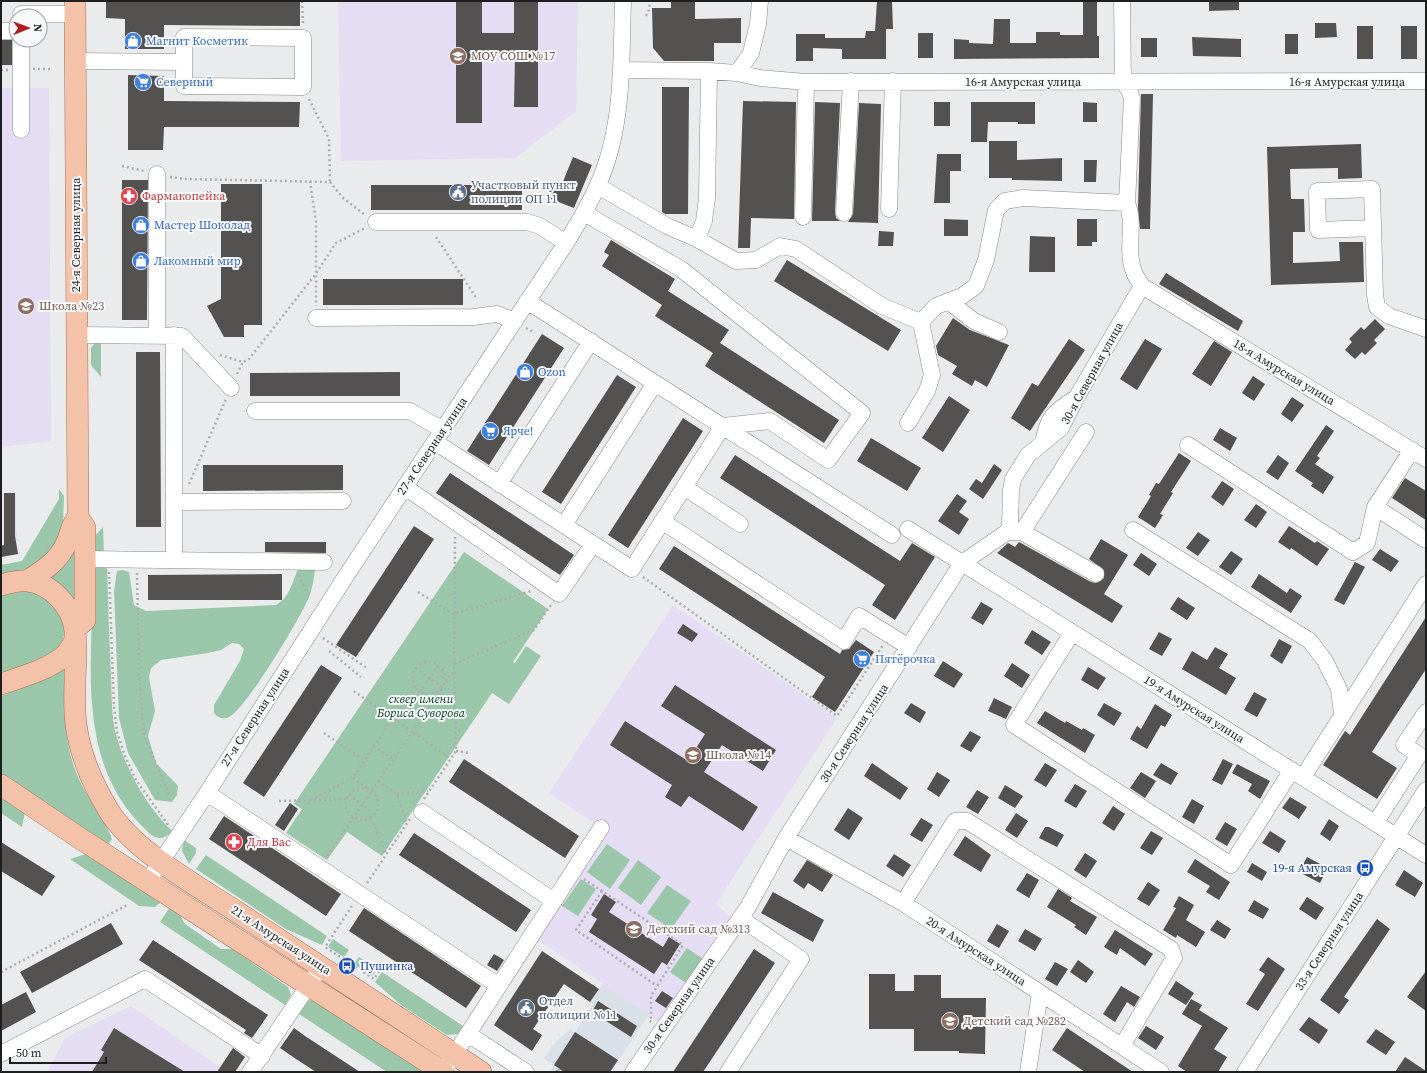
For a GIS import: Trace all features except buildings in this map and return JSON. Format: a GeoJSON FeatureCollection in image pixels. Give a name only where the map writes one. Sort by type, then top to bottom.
{"type":"FeatureCollection","features":[{"type":"Feature","properties":{"kind":"main road","name":"24-я Северная улица"},"geometry":{"type":"LineString","coordinates":[[1,684],[30,674],[65,655],[75,635],[85,620],[85,528],[78,517],[75,7]]}},
{"type":"Feature","properties":{"kind":"main road","name":"24-я Северная улица"},"geometry":{"type":"LineString","coordinates":[[1,585],[27,580],[48,568],[55,561],[66,544],[72,525],[78,517]]}},
{"type":"Feature","properties":{"kind":"main road"},"geometry":{"type":"LineString","coordinates":[[27,580],[50,590],[57,595],[68,610],[75,635],[74,710],[80,745],[87,769],[109,812],[120,827],[144,849],[161,861]]}},
{"type":"Feature","properties":{"kind":"main road","name":"21-я Амурская улица"},"geometry":{"type":"LineString","coordinates":[[1,785],[443,1072]]}},
{"type":"Feature","properties":{"kind":"main road","name":"21-я Амурская улица"},"geometry":{"type":"LineString","coordinates":[[161,861],[481,1072]]}},
{"type":"Feature","properties":{"kind":"street","name":"27-я Северная улица"},"geometry":{"type":"LineString","coordinates":[[148,881],[207,793],[404,487],[566,243],[584,213],[598,186],[611,148],[618,110],[622,70],[623,1]]}},
{"type":"Feature","properties":{"kind":"street"},"geometry":{"type":"LineString","coordinates":[[737,72],[751,53],[758,24],[760,1]]}},
{"type":"Feature","properties":{"kind":"street"},"geometry":{"type":"LineString","coordinates":[[1122,1],[1122,82],[1129,90],[1132,98],[1127,203],[1131,213],[1131,257],[1134,272],[1142,286]]}},
{"type":"Feature","properties":{"kind":"street"},"geometry":{"type":"LineString","coordinates":[[48,8],[75,7]]}},
{"type":"Feature","properties":{"kind":"street"},"geometry":{"type":"LineString","coordinates":[[184,37],[303,38],[303,87],[184,86],[184,37]]}},
{"type":"Feature","properties":{"kind":"street"},"geometry":{"type":"LineString","coordinates":[[21,48],[21,130]]}},
{"type":"Feature","properties":{"kind":"street"},"geometry":{"type":"LineString","coordinates":[[75,61],[184,62]]}},
{"type":"Feature","properties":{"kind":"street","name":"16-я Амурская улица"},"geometry":{"type":"LineString","coordinates":[[622,70],[737,72],[760,78],[806,82],[1426,82]]}},
{"type":"Feature","properties":{"kind":"street"},"geometry":{"type":"LineString","coordinates":[[697,239],[704,221],[707,198],[709,71]]}},
{"type":"Feature","properties":{"kind":"street"},"geometry":{"type":"LineString","coordinates":[[844,213],[851,81]]}},
{"type":"Feature","properties":{"kind":"street"},"geometry":{"type":"LineString","coordinates":[[889,209],[893,81]]}},
{"type":"Feature","properties":{"kind":"street"},"geometry":{"type":"LineString","coordinates":[[803,216],[806,82]]}},
{"type":"Feature","properties":{"kind":"street"},"geometry":{"type":"LineString","coordinates":[[157,174],[157,334]]}},
{"type":"Feature","properties":{"kind":"street"},"geometry":{"type":"LineString","coordinates":[[598,186],[667,226],[697,239],[736,261],[756,260],[780,246],[796,249],[882,306],[921,322]]}},
{"type":"Feature","properties":{"kind":"street"},"geometry":{"type":"LineString","coordinates":[[921,322],[936,306],[962,296],[976,286],[986,260],[996,210],[1006,202],[1023,198],[1127,203]]}},
{"type":"Feature","properties":{"kind":"street"},"geometry":{"type":"LineString","coordinates":[[584,213],[681,269],[862,413],[828,460],[770,421],[723,426]]}},
{"type":"Feature","properties":{"kind":"street"},"geometry":{"type":"LineString","coordinates":[[376,222],[528,222],[540,226],[566,243]]}},
{"type":"Feature","properties":{"kind":"street"},"geometry":{"type":"LineString","coordinates":[[1373,228],[1375,295],[1377,307],[1389,316],[1426,329]]}},
{"type":"Feature","properties":{"kind":"street","name":"30-я Северная улица"},"geometry":{"type":"LineString","coordinates":[[636,1071],[740,918],[786,838],[962,563],[1014,532],[1010,526],[1011,490],[1013,479],[1028,455],[1061,428],[1076,398],[1142,286]]}},
{"type":"Feature","properties":{"kind":"street","name":"18-я Амурская улица"},"geometry":{"type":"LineString","coordinates":[[1142,286],[1426,459]]}},
{"type":"Feature","properties":{"kind":"street"},"geometry":{"type":"LineString","coordinates":[[527,301],[892,535]]}},
{"type":"Feature","properties":{"kind":"street"},"geometry":{"type":"LineString","coordinates":[[948,301],[974,321],[999,332]]}},
{"type":"Feature","properties":{"kind":"street"},"geometry":{"type":"LineString","coordinates":[[316,318],[473,317],[496,314],[515,321]]}},
{"type":"Feature","properties":{"kind":"street"},"geometry":{"type":"LineString","coordinates":[[908,422],[927,391],[932,375],[921,322]]}},
{"type":"Feature","properties":{"kind":"street"},"geometry":{"type":"LineString","coordinates":[[76,335],[178,335],[232,388]]}},
{"type":"Feature","properties":{"kind":"street"},"geometry":{"type":"LineString","coordinates":[[174,559],[177,502],[178,335]]}},
{"type":"Feature","properties":{"kind":"street"},"geometry":{"type":"LineString","coordinates":[[499,484],[590,341]]}},
{"type":"Feature","properties":{"kind":"street"},"geometry":{"type":"LineString","coordinates":[[564,525],[655,383]]}},
{"type":"Feature","properties":{"kind":"street"},"geometry":{"type":"LineString","coordinates":[[255,411],[410,411],[499,484],[632,569],[723,426]]}},
{"type":"Feature","properties":{"kind":"street"},"geometry":{"type":"LineString","coordinates":[[1086,432],[1014,532],[1096,574]]}},
{"type":"Feature","properties":{"kind":"street"},"geometry":{"type":"LineString","coordinates":[[1188,445],[1353,552],[1367,543],[1375,507],[1412,450]]}},
{"type":"Feature","properties":{"kind":"street"},"geometry":{"type":"LineString","coordinates":[[404,487],[553,590],[593,544]]}},
{"type":"Feature","properties":{"kind":"street"},"geometry":{"type":"LineString","coordinates":[[684,487],[740,524]]}},
{"type":"Feature","properties":{"kind":"street"},"geometry":{"type":"LineString","coordinates":[[177,502],[343,501]]}},
{"type":"Feature","properties":{"kind":"street"},"geometry":{"type":"LineString","coordinates":[[1375,507],[1426,540]]}},
{"type":"Feature","properties":{"kind":"street"},"geometry":{"type":"LineString","coordinates":[[662,521],[844,641],[859,616],[909,647]]}},
{"type":"Feature","properties":{"kind":"street","name":"19-я Амурская улица"},"geometry":{"type":"LineString","coordinates":[[908,529],[1376,822],[1426,855]]}},
{"type":"Feature","properties":{"kind":"street"},"geometry":{"type":"LineString","coordinates":[[1133,530],[1310,642],[1325,661],[1339,689],[1342,714]]}},
{"type":"Feature","properties":{"kind":"street"},"geometry":{"type":"LineString","coordinates":[[85,559],[174,559],[179,562],[324,562]]}},
{"type":"Feature","properties":{"kind":"street"},"geometry":{"type":"LineString","coordinates":[[1072,633],[1014,725],[1231,865],[1297,773],[1342,714],[1426,584]]}},
{"type":"Feature","properties":{"kind":"street"},"geometry":{"type":"LineString","coordinates":[[1376,822],[1419,755],[1404,746],[1426,712]]}},
{"type":"Feature","properties":{"kind":"street","name":"33-я Северная улица"},"geometry":{"type":"LineString","coordinates":[[1245,1072],[1426,790]]}},
{"type":"Feature","properties":{"kind":"street"},"geometry":{"type":"LineString","coordinates":[[207,793],[499,986]]}},
{"type":"Feature","properties":{"kind":"street"},"geometry":{"type":"LineString","coordinates":[[419,810],[554,901]]}},
{"type":"Feature","properties":{"kind":"street"},"geometry":{"type":"LineString","coordinates":[[903,903],[955,822],[967,821],[1171,949],[1174,958],[1122,1046]]}},
{"type":"Feature","properties":{"kind":"street"},"geometry":{"type":"LineString","coordinates":[[443,1072],[601,828]]}},
{"type":"Feature","properties":{"kind":"street","name":"20-я Амурская улица"},"geometry":{"type":"LineString","coordinates":[[786,838],[903,903],[1161,1072]]}},
{"type":"Feature","properties":{"kind":"street"},"geometry":{"type":"LineString","coordinates":[[728,1072],[801,959],[740,918]]}},
{"type":"Feature","properties":{"kind":"street"},"geometry":{"type":"LineString","coordinates":[[1,1054],[145,979],[257,1067],[321,967]]}},
{"type":"Feature","properties":{"kind":"street"},"geometry":{"type":"LineString","coordinates":[[1028,1072],[1040,993]]}},
{"type":"Feature","properties":{"kind":"street"},"geometry":{"type":"LineString","coordinates":[[468,1034],[526,1072]]}},
{"type":"Feature","properties":{"kind":"path"},"geometry":{"type":"LineString","coordinates":[[302,1],[303,38]]}},
{"type":"Feature","properties":{"kind":"path"},"geometry":{"type":"LineString","coordinates":[[646,16],[649,10],[650,1]]}},
{"type":"Feature","properties":{"kind":"path"},"geometry":{"type":"LineString","coordinates":[[214,354],[242,362],[249,359],[315,275],[336,243],[376,222],[343,198],[330,182],[329,139],[303,87]]}},
{"type":"Feature","properties":{"kind":"path"},"geometry":{"type":"LineString","coordinates":[[122,166],[186,179],[330,182]]}},
{"type":"Feature","properties":{"kind":"path"},"geometry":{"type":"LineString","coordinates":[[310,181],[316,222],[316,318]]}},
{"type":"Feature","properties":{"kind":"path"},"geometry":{"type":"LineString","coordinates":[[430,236],[437,237],[477,299]]}},
{"type":"Feature","properties":{"kind":"path"},"geometry":{"type":"LineString","coordinates":[[177,502],[232,388],[242,362]]}},
{"type":"Feature","properties":{"kind":"path"},"geometry":{"type":"LineString","coordinates":[[381,968],[374,980],[325,947],[386,855],[419,810],[429,791],[456,752],[453,614],[455,537]]}},
{"type":"Feature","properties":{"kind":"path"},"geometry":{"type":"LineString","coordinates":[[108,559],[114,707],[117,732],[125,756],[136,780],[164,820],[179,834]]}},
{"type":"Feature","properties":{"kind":"path"},"geometry":{"type":"LineString","coordinates":[[136,559],[139,674],[144,735],[170,797]]}},
{"type":"Feature","properties":{"kind":"path"},"geometry":{"type":"LineString","coordinates":[[294,562],[309,598]]}},
{"type":"Feature","properties":{"kind":"path"},"geometry":{"type":"LineString","coordinates":[[632,569],[837,716],[889,636]]}},
{"type":"Feature","properties":{"kind":"path"},"geometry":{"type":"LineString","coordinates":[[418,592],[453,614],[553,590]]}},
{"type":"Feature","properties":{"kind":"path"},"geometry":{"type":"LineString","coordinates":[[454,664],[534,630],[553,590]]}},
{"type":"Feature","properties":{"kind":"path"},"geometry":{"type":"LineString","coordinates":[[324,638],[367,668]]}},
{"type":"Feature","properties":{"kind":"path"},"geometry":{"type":"LineString","coordinates":[[329,651],[361,677]]}},
{"type":"Feature","properties":{"kind":"path"},"geometry":{"type":"LineString","coordinates":[[420,692],[431,694],[443,687],[446,675],[439,665],[434,662],[426,662],[416,668],[413,677],[415,687],[420,692],[433,701]]}},
{"type":"Feature","properties":{"kind":"path"},"geometry":{"type":"LineString","coordinates":[[420,692],[439,665]]}},
{"type":"Feature","properties":{"kind":"path"},"geometry":{"type":"LineString","coordinates":[[416,668],[443,687]]}},
{"type":"Feature","properties":{"kind":"path"},"geometry":{"type":"LineString","coordinates":[[319,867],[454,671]]}},
{"type":"Feature","properties":{"kind":"path"},"geometry":{"type":"LineString","coordinates":[[311,800],[353,778],[415,687]]}},
{"type":"Feature","properties":{"kind":"path"},"geometry":{"type":"LineString","coordinates":[[352,690],[451,759]]}},
{"type":"Feature","properties":{"kind":"path"},"geometry":{"type":"LineString","coordinates":[[324,733],[364,760]]}},
{"type":"Feature","properties":{"kind":"path"},"geometry":{"type":"LineString","coordinates":[[374,746],[394,759]]}},
{"type":"Feature","properties":{"kind":"path"},"geometry":{"type":"LineString","coordinates":[[456,752],[470,753]]}},
{"type":"Feature","properties":{"kind":"path"},"geometry":{"type":"LineString","coordinates":[[353,778],[372,790],[378,802],[378,808],[371,818],[362,821],[353,818],[347,809],[347,799],[349,795],[359,788],[372,790]]}},
{"type":"Feature","properties":{"kind":"path"},"geometry":{"type":"LineString","coordinates":[[378,780],[397,794],[407,825]]}},
{"type":"Feature","properties":{"kind":"path"},"geometry":{"type":"LineString","coordinates":[[397,794],[429,791]]}},
{"type":"Feature","properties":{"kind":"path"},"geometry":{"type":"LineString","coordinates":[[349,795],[375,814]]}},
{"type":"Feature","properties":{"kind":"path"},"geometry":{"type":"LineString","coordinates":[[279,801],[347,799]]}},
{"type":"Feature","properties":{"kind":"path"},"geometry":{"type":"LineString","coordinates":[[371,818],[386,855]]}},
{"type":"Feature","properties":{"kind":"path"},"geometry":{"type":"LineString","coordinates":[[578,875],[683,945],[651,996],[651,1017]]}},
{"type":"Feature","properties":{"kind":"path"},"geometry":{"type":"LineString","coordinates":[[602,891],[576,930],[657,986]]}},
{"type":"Feature","properties":{"kind":"path"},"geometry":{"type":"LineString","coordinates":[[1,972],[130,904]]}},
{"type":"Feature","properties":{"kind":"path"},"geometry":{"type":"LineString","coordinates":[[557,1070],[562,1072]]}},
{"type":"Feature","properties":{"kind":"shaded area","name":"МОУ СОШ №17"},"geometry":{"type":"Polygon","coordinates":[[[338,1],[578,1],[576,111],[515,158],[341,161],[338,1]]]}},
{"type":"Feature","properties":{"kind":"shaded area","name":"Школа №23"},"geometry":{"type":"Polygon","coordinates":[[[1,88],[49,88],[51,441],[1,447],[1,88]]]}},
{"type":"Feature","properties":{"kind":"shaded area"},"geometry":{"type":"Polygon","coordinates":[[[1,493],[16,493],[16,528],[19,554],[1,557],[1,493]]]}},
{"type":"Feature","properties":{"kind":"shaded area","name":"Школа №14"},"geometry":{"type":"Polygon","coordinates":[[[673,605],[837,718],[716,904],[733,920],[661,1023],[535,938],[607,832],[549,793],[673,605]]]}},
{"type":"Feature","properties":{"kind":"shaded area"},"geometry":{"type":"Polygon","coordinates":[[[603,984],[649,1015],[610,1072],[554,1072],[551,1070],[554,1065],[544,1059],[552,1046],[570,1029],[575,1032],[593,1004],[590,1002],[603,984]]]}},
{"type":"Feature","properties":{"kind":"shaded area"},"geometry":{"type":"Polygon","coordinates":[[[131,1006],[220,1067],[217,1072],[47,1072],[65,1038],[131,1006]]]}},
{"type":"Feature","properties":{"kind":"green space"},"geometry":{"type":"Polygon","coordinates":[[[101,342],[101,377],[91,365],[91,348],[95,343],[101,342]]]}},
{"type":"Feature","properties":{"kind":"green space"},"geometry":{"type":"Polygon","coordinates":[[[59,489],[64,496],[63,524],[53,552],[26,570],[1,575],[1,565],[22,561],[59,499],[59,489]]]}},
{"type":"Feature","properties":{"kind":"green space"},"geometry":{"type":"Polygon","coordinates":[[[103,527],[104,556],[95,552],[92,539],[103,527]]]}},
{"type":"Feature","properties":{"kind":"green space"},"geometry":{"type":"Polygon","coordinates":[[[78,528],[77,616],[43,579],[78,528]]]}},
{"type":"Feature","properties":{"kind":"green space","name":"сквер имени Бориса Суворова"},"geometry":{"type":"Polygon","coordinates":[[[464,552],[548,609],[513,662],[515,663],[526,646],[541,656],[509,704],[492,693],[382,856],[347,832],[327,860],[286,833],[302,809],[294,804],[464,552]]]}},
{"type":"Feature","properties":{"kind":"green space"},"geometry":{"type":"Polygon","coordinates":[[[107,562],[112,707],[115,730],[121,750],[132,776],[154,811],[172,831],[165,837],[161,838],[155,837],[148,832],[123,803],[108,774],[98,744],[93,712],[91,679],[93,579],[94,572],[100,564],[107,562]]]}},
{"type":"Feature","properties":{"kind":"green space"},"geometry":{"type":"Polygon","coordinates":[[[311,565],[315,570],[314,577],[310,594],[304,608],[285,642],[260,681],[248,698],[229,717],[221,718],[217,716],[214,713],[214,705],[240,661],[244,649],[239,644],[232,643],[221,650],[208,653],[161,660],[151,668],[149,677],[155,711],[148,736],[156,763],[178,786],[177,795],[172,802],[155,800],[128,753],[119,718],[114,591],[117,571],[123,570],[129,572],[134,605],[146,611],[276,605],[288,594],[298,569],[311,565]]]}},
{"type":"Feature","properties":{"kind":"green space"},"geometry":{"type":"Polygon","coordinates":[[[32,590],[56,603],[64,626],[64,636],[60,645],[52,652],[31,664],[1,675],[1,595],[32,590]]]}},
{"type":"Feature","properties":{"kind":"green space"},"geometry":{"type":"Polygon","coordinates":[[[64,669],[65,724],[69,751],[78,777],[86,793],[109,831],[112,839],[108,845],[1,775],[1,696],[33,684],[64,669]]]}},
{"type":"Feature","properties":{"kind":"green space"},"geometry":{"type":"Polygon","coordinates":[[[1,795],[25,812],[22,827],[1,813],[1,795]]]}},
{"type":"Feature","properties":{"kind":"green space"},"geometry":{"type":"Polygon","coordinates":[[[184,840],[196,848],[196,853],[189,864],[182,851],[184,840]]]}},
{"type":"Feature","properties":{"kind":"green space"},"geometry":{"type":"Polygon","coordinates":[[[607,844],[630,860],[610,889],[587,872],[607,844]]]}},
{"type":"Feature","properties":{"kind":"green space"},"geometry":{"type":"Polygon","coordinates":[[[86,854],[161,902],[155,907],[139,906],[70,859],[86,854]]]}},
{"type":"Feature","properties":{"kind":"green space"},"geometry":{"type":"Polygon","coordinates":[[[206,855],[327,936],[322,945],[286,929],[196,869],[206,855]]]}},
{"type":"Feature","properties":{"kind":"green space"},"geometry":{"type":"Polygon","coordinates":[[[638,860],[661,877],[641,905],[618,888],[638,860]]]}},
{"type":"Feature","properties":{"kind":"green space"},"geometry":{"type":"Polygon","coordinates":[[[581,879],[596,889],[578,916],[562,906],[581,879]]]}},
{"type":"Feature","properties":{"kind":"green space"},"geometry":{"type":"Polygon","coordinates":[[[667,885],[691,901],[671,929],[647,913],[667,885]]]}},
{"type":"Feature","properties":{"kind":"green space"},"geometry":{"type":"Polygon","coordinates":[[[170,907],[179,914],[185,924],[221,949],[232,949],[288,987],[291,995],[285,1005],[160,922],[170,907]]]}},
{"type":"Feature","properties":{"kind":"green space"},"geometry":{"type":"Polygon","coordinates":[[[333,939],[349,950],[344,957],[328,947],[333,939]]]}},
{"type":"Feature","properties":{"kind":"green space"},"geometry":{"type":"Polygon","coordinates":[[[687,948],[703,959],[686,983],[670,972],[687,948]]]}},
{"type":"Feature","properties":{"kind":"green space"},"geometry":{"type":"Polygon","coordinates":[[[359,957],[378,969],[372,976],[354,964],[359,957]]]}},
{"type":"Feature","properties":{"kind":"green space"},"geometry":{"type":"Polygon","coordinates":[[[382,972],[463,1026],[458,1034],[447,1035],[401,1005],[375,982],[382,972]]]}},
{"type":"Feature","properties":{"kind":"green space"},"geometry":{"type":"Polygon","coordinates":[[[312,1000],[424,1072],[387,1072],[296,1012],[306,1001],[312,1000]]]}},
{"type":"Feature","properties":{"kind":"place","name":"Магнит Косметик"},"geometry":{"type":"Point","coordinates":[133,41]}},
{"type":"Feature","properties":{"kind":"place","name":"МОУ СОШ №17"},"geometry":{"type":"Point","coordinates":[458,56]}},
{"type":"Feature","properties":{"kind":"place","name":"Северный"},"geometry":{"type":"Point","coordinates":[143,82]}},
{"type":"Feature","properties":{"kind":"place","name":"Участковый пункт полиции ОП 11"},"geometry":{"type":"Point","coordinates":[458,192]}},
{"type":"Feature","properties":{"kind":"place","name":"Фармакопейка"},"geometry":{"type":"Point","coordinates":[129,196]}},
{"type":"Feature","properties":{"kind":"place","name":"Мастер Шоколад"},"geometry":{"type":"Point","coordinates":[141,225]}},
{"type":"Feature","properties":{"kind":"place","name":"Лакомный мир"},"geometry":{"type":"Point","coordinates":[141,261]}},
{"type":"Feature","properties":{"kind":"place","name":"Школа №23"},"geometry":{"type":"Point","coordinates":[26,306]}},
{"type":"Feature","properties":{"kind":"place","name":"Ozon"},"geometry":{"type":"Point","coordinates":[525,372]}},
{"type":"Feature","properties":{"kind":"place","name":"Ярче!"},"geometry":{"type":"Point","coordinates":[490,431]}},
{"type":"Feature","properties":{"kind":"place","name":"Пятёрочка"},"geometry":{"type":"Point","coordinates":[862,659]}},
{"type":"Feature","properties":{"kind":"place","name":"Школа №14"},"geometry":{"type":"Point","coordinates":[693,755]}},
{"type":"Feature","properties":{"kind":"place","name":"Для Вас"},"geometry":{"type":"Point","coordinates":[234,842]}},
{"type":"Feature","properties":{"kind":"place","name":"19-я Амурская"},"geometry":{"type":"Point","coordinates":[1365,868]}},
{"type":"Feature","properties":{"kind":"place","name":"Детский сад №313"},"geometry":{"type":"Point","coordinates":[634,929]}},
{"type":"Feature","properties":{"kind":"place","name":"Пушинка"},"geometry":{"type":"Point","coordinates":[347,966]}},
{"type":"Feature","properties":{"kind":"place","name":"Отдел полиции №11"},"geometry":{"type":"Point","coordinates":[526,1008]}},
{"type":"Feature","properties":{"kind":"place","name":"Детский сад №282"},"geometry":{"type":"Point","coordinates":[950,1021]}}]}
